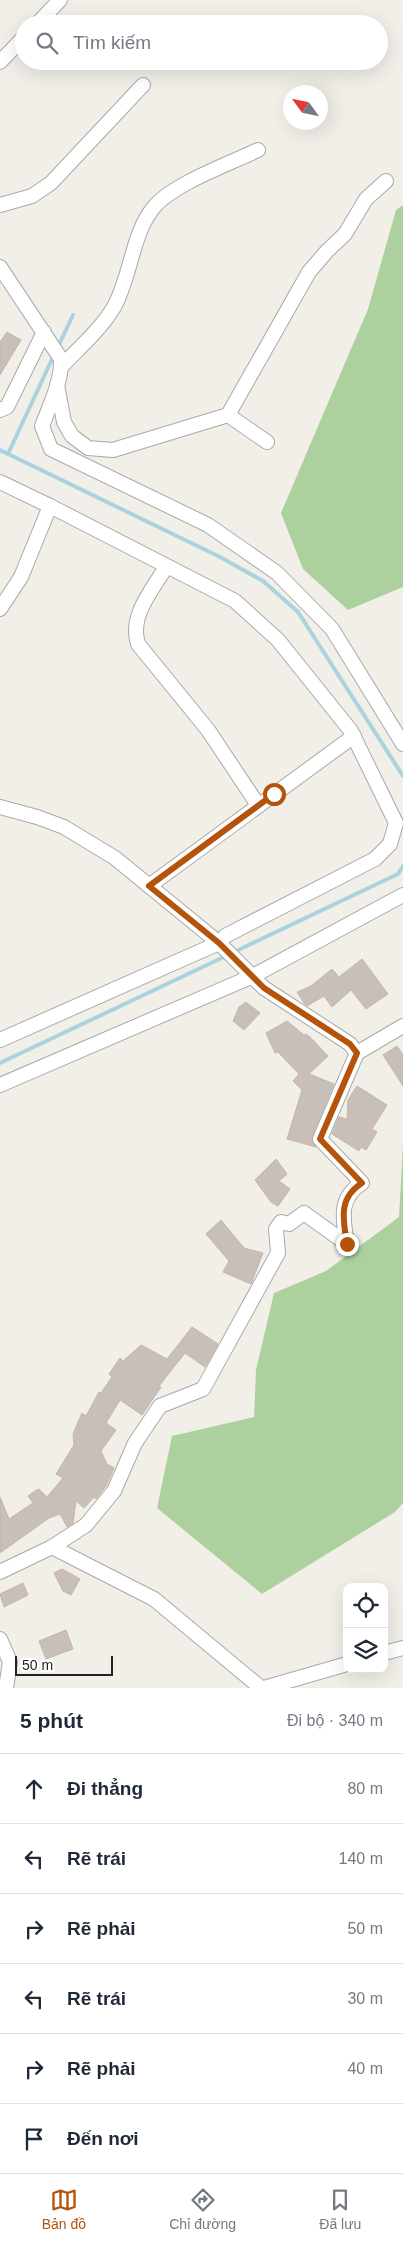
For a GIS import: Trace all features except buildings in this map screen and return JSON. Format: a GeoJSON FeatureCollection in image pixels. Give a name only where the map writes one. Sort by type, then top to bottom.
{"type":"FeatureCollection","features":[{"type":"Feature","properties":{"kind":"street"},"geometry":{"type":"LineString","coordinates":[[46,15],[60,0]]}},
{"type":"Feature","properties":{"kind":"street"},"geometry":{"type":"LineString","coordinates":[[0,62],[15,46]]}},
{"type":"Feature","properties":{"kind":"street"},"geometry":{"type":"LineString","coordinates":[[0,205],[32,196],[51,183],[143,85]]}},
{"type":"Feature","properties":{"kind":"street"},"geometry":{"type":"LineString","coordinates":[[258,150],[186,185],[154,207],[142,229],[128,276],[114,307],[61,363],[57,384],[42,426],[52,448],[208,525],[277,572],[332,629],[403,744]]}},
{"type":"Feature","properties":{"kind":"street"},"geometry":{"type":"LineString","coordinates":[[57,384],[64,422],[72,436],[88,448],[113,450],[228,415],[309,272],[345,234],[366,199],[386,181]]}},
{"type":"Feature","properties":{"kind":"street"},"geometry":{"type":"LineString","coordinates":[[0,267],[46,335],[61,363]]}},
{"type":"Feature","properties":{"kind":"street"},"geometry":{"type":"LineString","coordinates":[[0,410],[7,407],[46,335]]}},
{"type":"Feature","properties":{"kind":"street"},"geometry":{"type":"LineString","coordinates":[[228,415],[267,442]]}},
{"type":"Feature","properties":{"kind":"street"},"geometry":{"type":"LineString","coordinates":[[0,482],[235,602],[278,640],[354,736],[396,823],[390,844],[375,860],[225,936],[221,945],[0,1040]]}},
{"type":"Feature","properties":{"kind":"street"},"geometry":{"type":"LineString","coordinates":[[0,609],[21,576],[50,506]]}},
{"type":"Feature","properties":{"kind":"street"},"geometry":{"type":"LineString","coordinates":[[166,567],[137,618],[135,634],[138,644],[208,730],[258,805]]}},
{"type":"Feature","properties":{"kind":"street"},"geometry":{"type":"LineString","coordinates":[[149,886],[354,736]]}},
{"type":"Feature","properties":{"kind":"street"},"geometry":{"type":"LineString","coordinates":[[0,807],[64,827],[115,858],[221,945],[264,988],[350,1044],[357,1053]]}},
{"type":"Feature","properties":{"kind":"street"},"geometry":{"type":"LineString","coordinates":[[0,1086],[250,973],[403,895]]}},
{"type":"Feature","properties":{"kind":"street"},"geometry":{"type":"LineString","coordinates":[[0,1572],[52,1547],[86,1525],[114,1491],[135,1443],[160,1406],[203,1389],[278,1253],[276,1229],[281,1222],[289,1224],[304,1213],[347,1244],[342,1214],[350,1190],[362,1183],[320,1139],[357,1053],[403,1026]]}},
{"type":"Feature","properties":{"kind":"street"},"geometry":{"type":"LineString","coordinates":[[52,1547],[154,1599],[262,1688],[343,1665]]}},
{"type":"Feature","properties":{"kind":"street"},"geometry":{"type":"LineString","coordinates":[[0,1639],[10,1662],[6,1688]]}},
{"type":"Feature","properties":{"kind":"street"},"geometry":{"type":"LineString","coordinates":[[388,1653],[403,1648]]}},
{"type":"Feature","properties":{"kind":"green space"},"geometry":{"type":"Polygon","coordinates":[[[403,205],[403,587],[348,610],[303,569],[281,513],[368,309],[396,210],[403,205]]]}},
{"type":"Feature","properties":{"kind":"green space"},"geometry":{"type":"Polygon","coordinates":[[[403,1145],[403,1503],[395,1512],[262,1594],[157,1508],[172,1436],[254,1417],[256,1370],[274,1293],[326,1271],[399,1217],[403,1145]]]}},
{"type":"Feature","properties":{"kind":"waterway"},"geometry":{"type":"LineString","coordinates":[[57,349],[73,315]]}},
{"type":"Feature","properties":{"kind":"waterway"},"geometry":{"type":"LineString","coordinates":[[8,454],[54,355]]}},
{"type":"Feature","properties":{"kind":"waterway"},"geometry":{"type":"LineString","coordinates":[[0,450],[220,557],[263,581],[298,612],[403,776]]}},
{"type":"Feature","properties":{"kind":"waterway"},"geometry":{"type":"LineString","coordinates":[[232,953],[398,874],[403,866]]}},
{"type":"Feature","properties":{"kind":"waterway"},"geometry":{"type":"LineString","coordinates":[[0,1063],[226,956]]}},
{"type":"Feature","properties":{"kind":"route"},"geometry":{"type":"LineString","coordinates":[[274,794],[149,886],[219,943],[264,988],[350,1044],[357,1053],[320,1139],[362,1183],[350,1190],[342,1214],[347,1244]]}}]}
